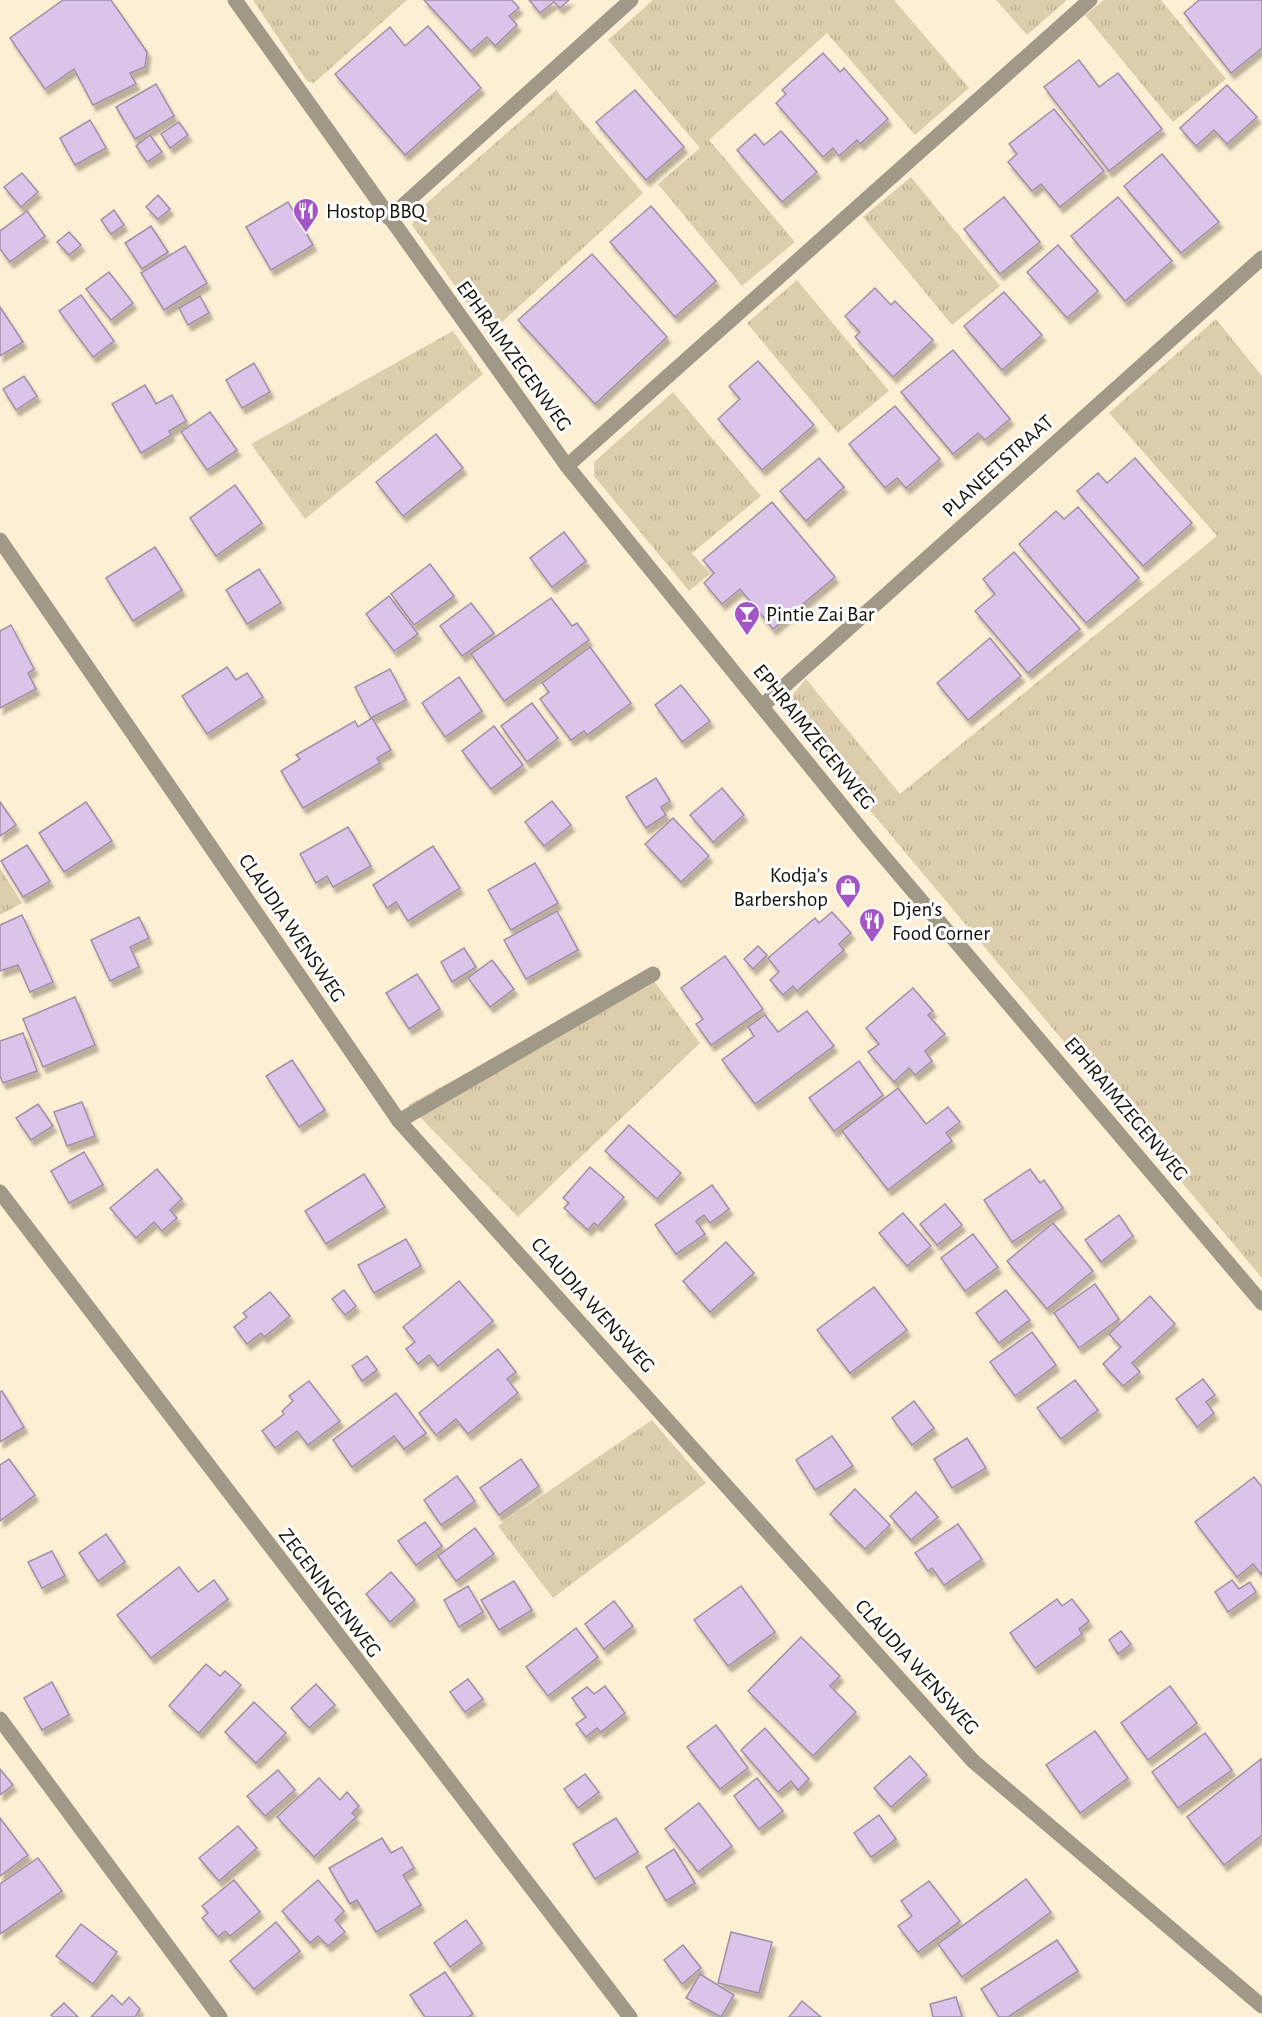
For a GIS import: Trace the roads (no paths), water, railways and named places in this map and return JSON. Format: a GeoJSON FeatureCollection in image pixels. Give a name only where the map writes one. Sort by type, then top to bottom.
{"type":"FeatureCollection","features":[{"type":"Feature","properties":{"kind":"street","name":"EPHRAIMZEGENWEG"},"geometry":{"type":"LineString","coordinates":[[235,0],[567,466],[869,839],[1262,1304]]}},
{"type":"Feature","properties":{"kind":"street"},"geometry":{"type":"LineString","coordinates":[[389,218],[631,0]]}},
{"type":"Feature","properties":{"kind":"street"},"geometry":{"type":"LineString","coordinates":[[567,466],[1090,0]]}},
{"type":"Feature","properties":{"kind":"street","name":"PLANEETSTRAAT"},"geometry":{"type":"LineString","coordinates":[[762,706],[1262,258]]}},
{"type":"Feature","properties":{"kind":"street","name":"CLAUDIA WENSWEG"},"geometry":{"type":"LineString","coordinates":[[0,540],[399,1121],[973,1761],[1262,2006]]}},
{"type":"Feature","properties":{"kind":"street"},"geometry":{"type":"LineString","coordinates":[[399,1121],[652,974]]}},
{"type":"Feature","properties":{"kind":"street","name":"ZEGENINGENWEG"},"geometry":{"type":"LineString","coordinates":[[0,1192],[630,2017]]}},
{"type":"Feature","properties":{"kind":"street"},"geometry":{"type":"LineString","coordinates":[[0,1719],[220,2017]]}},
{"type":"Feature","properties":{"kind":"place","name":"Hostop BBQ"},"geometry":{"type":"Point","coordinates":[306,234]}},
{"type":"Feature","properties":{"kind":"place","name":"Pintie Zai Bar"},"geometry":{"type":"Point","coordinates":[747,637]}},
{"type":"Feature","properties":{"kind":"place","name":"Kodja’s Barbershop"},"geometry":{"type":"Point","coordinates":[848,910]}},
{"type":"Feature","properties":{"kind":"place","name":"Djen's Food Corner"},"geometry":{"type":"Point","coordinates":[872,944]}}]}
